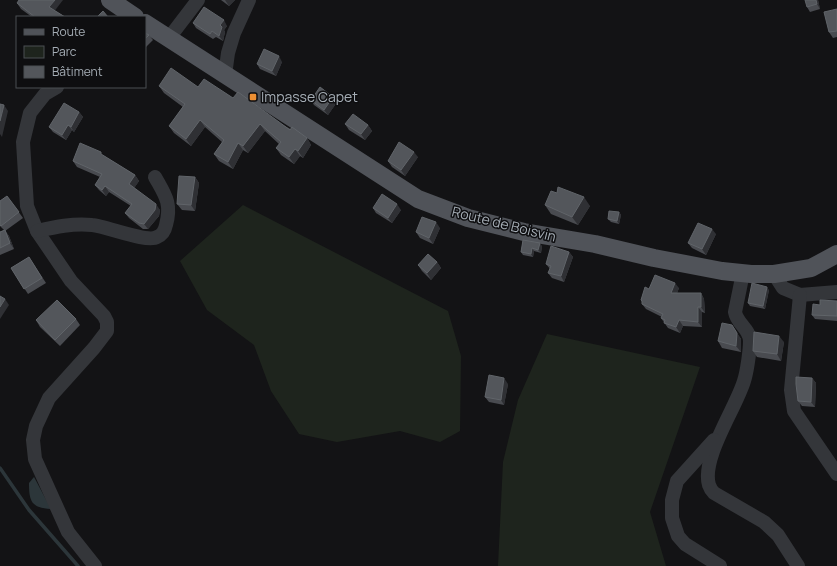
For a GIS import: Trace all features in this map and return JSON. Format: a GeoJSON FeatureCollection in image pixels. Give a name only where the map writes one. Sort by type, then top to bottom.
{"type":"FeatureCollection","features":[{"type":"Feature","properties":{"kind":"main road"},"geometry":{"type":"LineString","coordinates":[[110,0],[129,16]]}},
{"type":"Feature","properties":{"kind":"main road","name":"Route de Boisvin"},"geometry":{"type":"LineString","coordinates":[[146,25],[418,199],[468,218],[524,232],[595,244],[714,270],[743,273],[774,274],[810,268],[837,254]]}},
{"type":"Feature","properties":{"kind":"street"},"geometry":{"type":"LineString","coordinates":[[169,38],[198,0]]}},
{"type":"Feature","properties":{"kind":"street"},"geometry":{"type":"LineString","coordinates":[[225,75],[228,53],[234,34],[249,0]]}},
{"type":"Feature","properties":{"kind":"street"},"geometry":{"type":"LineString","coordinates":[[55,88],[45,94],[30,112],[23,142],[27,206],[37,231],[71,281],[104,316],[107,322],[107,331],[94,348],[49,398],[36,426],[33,440],[35,459],[68,532],[95,566]]}},
{"type":"Feature","properties":{"kind":"street"},"geometry":{"type":"LineString","coordinates":[[37,231],[73,224],[91,225],[147,238],[157,238],[165,230],[168,218],[168,202],[155,176]]}},
{"type":"Feature","properties":{"kind":"street"},"geometry":{"type":"LineString","coordinates":[[743,273],[735,312],[736,318],[748,333],[750,346],[744,381],[712,454],[708,469],[709,485],[714,493],[764,522],[778,535],[798,566]]}},
{"type":"Feature","properties":{"kind":"street"},"geometry":{"type":"LineString","coordinates":[[774,274],[783,288],[800,295],[837,292]]}},
{"type":"Feature","properties":{"kind":"street"},"geometry":{"type":"LineString","coordinates":[[800,295],[791,390],[792,402],[794,411],[837,474]]}},
{"type":"Feature","properties":{"kind":"street"},"geometry":{"type":"LineString","coordinates":[[720,566],[685,544],[678,536],[672,518],[672,500],[677,481],[722,433]]}},
{"type":"Feature","properties":{"kind":"green space"},"geometry":{"type":"Polygon","coordinates":[[[243,205],[448,311],[461,356],[460,431],[440,442],[400,431],[337,442],[299,434],[271,391],[254,345],[207,310],[180,261],[243,205]]]}},
{"type":"Feature","properties":{"kind":"green space"},"geometry":{"type":"Polygon","coordinates":[[[547,334],[700,367],[650,512],[666,566],[498,566],[503,462],[518,400],[547,334]]]}},
{"type":"Feature","properties":{"kind":"shaded area"},"geometry":{"type":"Polygon","coordinates":[[[34,477],[51,509],[39,507],[32,502],[29,483],[34,477]]]}},
{"type":"Feature","properties":{"kind":"building"},"geometry":{"type":"Polygon","coordinates":[[[19,0],[55,0],[49,7],[63,16],[34,16],[17,3],[19,0]]]}},
{"type":"Feature","properties":{"kind":"building"},"geometry":{"type":"Polygon","coordinates":[[[805,0],[816,0],[817,4],[807,7],[805,0]]]}},
{"type":"Feature","properties":{"kind":"building"},"geometry":{"type":"Polygon","coordinates":[[[204,7],[224,20],[220,25],[222,27],[219,36],[212,31],[210,34],[193,23],[204,7]]]}},
{"type":"Feature","properties":{"kind":"building"},"geometry":{"type":"Polygon","coordinates":[[[837,9],[837,31],[829,32],[824,12],[837,9]]]}},
{"type":"Feature","properties":{"kind":"building"},"geometry":{"type":"Polygon","coordinates":[[[103,11],[107,16],[98,16],[103,11]]]}},
{"type":"Feature","properties":{"kind":"building"},"geometry":{"type":"Polygon","coordinates":[[[264,49],[279,56],[272,71],[257,64],[264,49]]]}},
{"type":"Feature","properties":{"kind":"building"},"geometry":{"type":"Polygon","coordinates":[[[171,68],[198,87],[204,79],[233,98],[238,92],[290,130],[292,127],[307,138],[298,151],[295,149],[289,157],[276,148],[281,142],[260,124],[243,146],[238,143],[228,162],[214,154],[224,140],[200,120],[186,139],[169,126],[185,104],[159,86],[171,68]]]}},
{"type":"Feature","properties":{"kind":"building"},"geometry":{"type":"Polygon","coordinates":[[[320,87],[333,97],[324,110],[311,100],[320,87]]]}},
{"type":"Feature","properties":{"kind":"building"},"geometry":{"type":"Polygon","coordinates":[[[64,103],[79,112],[71,127],[68,125],[62,135],[49,127],[64,103]]]}},
{"type":"Feature","properties":{"kind":"building"},"geometry":{"type":"Polygon","coordinates":[[[0,104],[4,105],[0,121],[0,104]]]}},
{"type":"Feature","properties":{"kind":"building"},"geometry":{"type":"Polygon","coordinates":[[[353,114],[368,125],[361,134],[345,124],[353,114]]]}},
{"type":"Feature","properties":{"kind":"building"},"geometry":{"type":"Polygon","coordinates":[[[399,142],[414,152],[401,170],[388,161],[399,142]]]}},
{"type":"Feature","properties":{"kind":"building"},"geometry":{"type":"Polygon","coordinates":[[[80,143],[101,152],[101,154],[135,175],[129,184],[156,204],[155,210],[144,224],[139,223],[125,213],[132,204],[105,186],[102,190],[95,185],[102,174],[73,161],[80,143]]]}},
{"type":"Feature","properties":{"kind":"building"},"geometry":{"type":"Polygon","coordinates":[[[179,176],[195,177],[191,205],[177,204],[179,176]]]}},
{"type":"Feature","properties":{"kind":"building"},"geometry":{"type":"Polygon","coordinates":[[[558,187],[584,197],[572,217],[545,205],[551,191],[557,193],[558,187]]]}},
{"type":"Feature","properties":{"kind":"building"},"geometry":{"type":"Polygon","coordinates":[[[382,194],[397,204],[388,218],[373,208],[382,194]]]}},
{"type":"Feature","properties":{"kind":"building"},"geometry":{"type":"Polygon","coordinates":[[[7,196],[19,212],[1,226],[0,201],[7,196]]]}},
{"type":"Feature","properties":{"kind":"building"},"geometry":{"type":"Polygon","coordinates":[[[609,211],[619,212],[617,221],[608,219],[609,211]]]}},
{"type":"Feature","properties":{"kind":"building"},"geometry":{"type":"Polygon","coordinates":[[[422,217],[436,222],[429,238],[416,232],[422,217]]]}},
{"type":"Feature","properties":{"kind":"building"},"geometry":{"type":"Polygon","coordinates":[[[698,223],[712,229],[702,249],[688,243],[698,223]]]}},
{"type":"Feature","properties":{"kind":"building"},"geometry":{"type":"Polygon","coordinates":[[[5,230],[10,243],[0,248],[0,232],[5,230]]]}},
{"type":"Feature","properties":{"kind":"building"},"geometry":{"type":"Polygon","coordinates":[[[523,240],[540,243],[538,250],[532,248],[531,254],[521,252],[523,240]]]}},
{"type":"Feature","properties":{"kind":"building"},"geometry":{"type":"Polygon","coordinates":[[[551,246],[569,252],[561,276],[548,273],[551,266],[546,264],[551,246]]]}},
{"type":"Feature","properties":{"kind":"building"},"geometry":{"type":"Polygon","coordinates":[[[428,254],[437,262],[427,273],[418,265],[428,254]]]}},
{"type":"Feature","properties":{"kind":"building"},"geometry":{"type":"Polygon","coordinates":[[[29,257],[42,278],[24,289],[11,268],[29,257]]]}},
{"type":"Feature","properties":{"kind":"building"},"geometry":{"type":"Polygon","coordinates":[[[655,275],[675,283],[671,293],[701,293],[701,307],[698,307],[698,322],[679,320],[676,327],[664,323],[665,320],[661,318],[663,314],[642,304],[641,300],[645,287],[649,289],[655,275]]]}},
{"type":"Feature","properties":{"kind":"building"},"geometry":{"type":"Polygon","coordinates":[[[752,283],[767,287],[763,306],[748,303],[752,283]]]}},
{"type":"Feature","properties":{"kind":"building"},"geometry":{"type":"Polygon","coordinates":[[[0,296],[5,299],[0,307],[0,296]]]}},
{"type":"Feature","properties":{"kind":"building"},"geometry":{"type":"Polygon","coordinates":[[[57,300],[76,319],[55,340],[36,320],[57,300]]]}},
{"type":"Feature","properties":{"kind":"building"},"geometry":{"type":"Polygon","coordinates":[[[820,300],[837,301],[837,316],[812,315],[813,304],[820,305],[820,300]]]}},
{"type":"Feature","properties":{"kind":"building"},"geometry":{"type":"Polygon","coordinates":[[[722,323],[732,325],[737,333],[736,346],[718,341],[722,323]]]}},
{"type":"Feature","properties":{"kind":"building"},"geometry":{"type":"Polygon","coordinates":[[[754,332],[779,336],[777,354],[753,351],[754,332]]]}},
{"type":"Feature","properties":{"kind":"building"},"geometry":{"type":"Polygon","coordinates":[[[489,375],[504,378],[501,400],[485,397],[489,375]]]}},
{"type":"Feature","properties":{"kind":"building"},"geometry":{"type":"Polygon","coordinates":[[[796,377],[812,378],[811,402],[798,401],[796,377]]]}},
{"type":"Feature","properties":{"kind":"waterway"},"geometry":{"type":"LineString","coordinates":[[0,468],[29,510],[78,566]]}},
{"type":"Feature","properties":{"kind":"place","name":"Impasse Capet"},"geometry":{"type":"Point","coordinates":[253,97]}}]}
